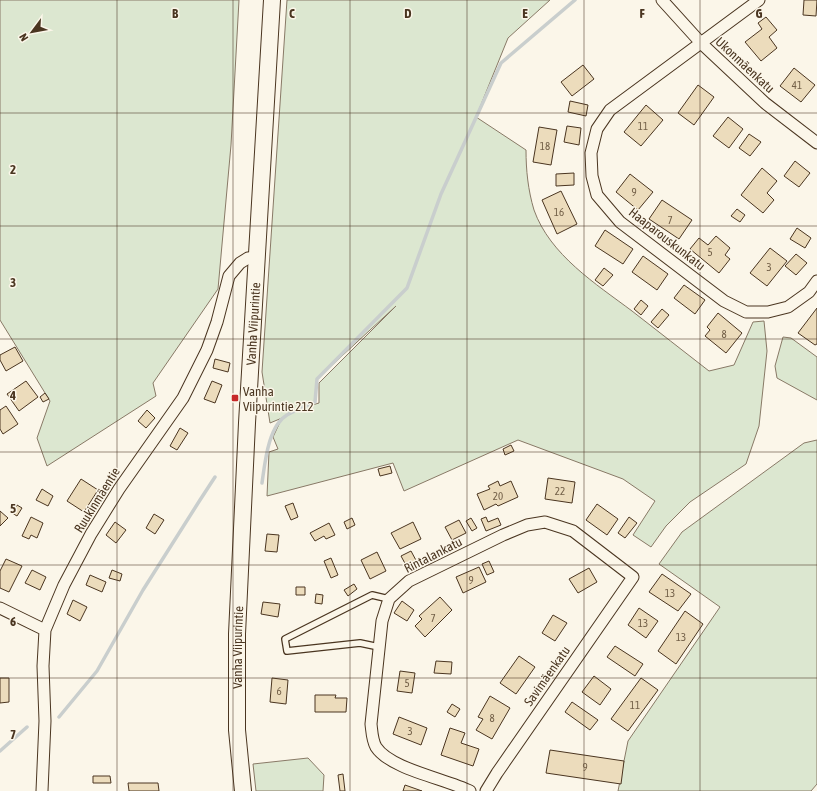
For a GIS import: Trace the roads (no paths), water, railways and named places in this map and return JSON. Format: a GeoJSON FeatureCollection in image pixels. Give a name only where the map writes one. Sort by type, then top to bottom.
{"type":"FeatureCollection","features":[{"type":"Feature","properties":{"kind":"street","name":"Vanha Viipurintie"},"geometry":{"type":"LineString","coordinates":[[243,791],[237,730],[237,634],[272,0]]}},
{"type":"Feature","properties":{"kind":"street","name":"Ukonmäenkatu"},"geometry":{"type":"LineString","coordinates":[[662,0],[701,43],[765,103],[817,143]]}},
{"type":"Feature","properties":{"kind":"street","name":"Haaparouskunkatu"},"geometry":{"type":"LineString","coordinates":[[759,0],[610,110],[597,129],[591,153],[592,176],[597,195],[620,222],[724,301],[746,312],[768,312],[788,306],[809,292],[817,281]]}},
{"type":"Feature","properties":{"kind":"street","name":"Ruukinmäentie"},"geometry":{"type":"LineString","coordinates":[[42,791],[45,721],[43,666],[45,630],[64,585],[91,534],[119,489],[183,398],[207,350],[217,322],[229,276],[240,263],[248,258],[257,257]]}},
{"type":"Feature","properties":{"kind":"street","name":"Rintalankatu"},"geometry":{"type":"LineString","coordinates":[[389,599],[409,581],[503,535],[527,525],[545,522],[573,531],[632,577]]}},
{"type":"Feature","properties":{"kind":"street","name":"Savimäenkatu"},"geometry":{"type":"LineString","coordinates":[[486,791],[632,577]]}},
{"type":"Feature","properties":{"kind":"street"},"geometry":{"type":"LineString","coordinates":[[389,599],[382,621],[371,724],[372,736],[376,747],[386,757],[403,767],[457,785],[470,791]]}},
{"type":"Feature","properties":{"kind":"street"},"geometry":{"type":"LineString","coordinates":[[0,608],[45,630]]}},
{"type":"Feature","properties":{"kind":"lane"},"geometry":{"type":"LineString","coordinates":[[379,646],[360,643],[287,651],[285,639],[372,595],[389,599]]}},
{"type":"Feature","properties":{"kind":"waterway"},"geometry":{"type":"LineString","coordinates":[[262,483],[268,446],[276,427],[281,420],[290,413],[315,402],[317,379],[407,288],[441,194],[501,63],[575,0]]}},
{"type":"Feature","properties":{"kind":"waterway"},"geometry":{"type":"LineString","coordinates":[[59,717],[97,671],[143,590],[215,477]]}},
{"type":"Feature","properties":{"kind":"waterway"},"geometry":{"type":"LineString","coordinates":[[0,751],[27,727]]}},
{"type":"Feature","properties":{"kind":"place","name":"Vanha Viipurintie 212"},"geometry":{"type":"Point","coordinates":[235,398]}}]}
